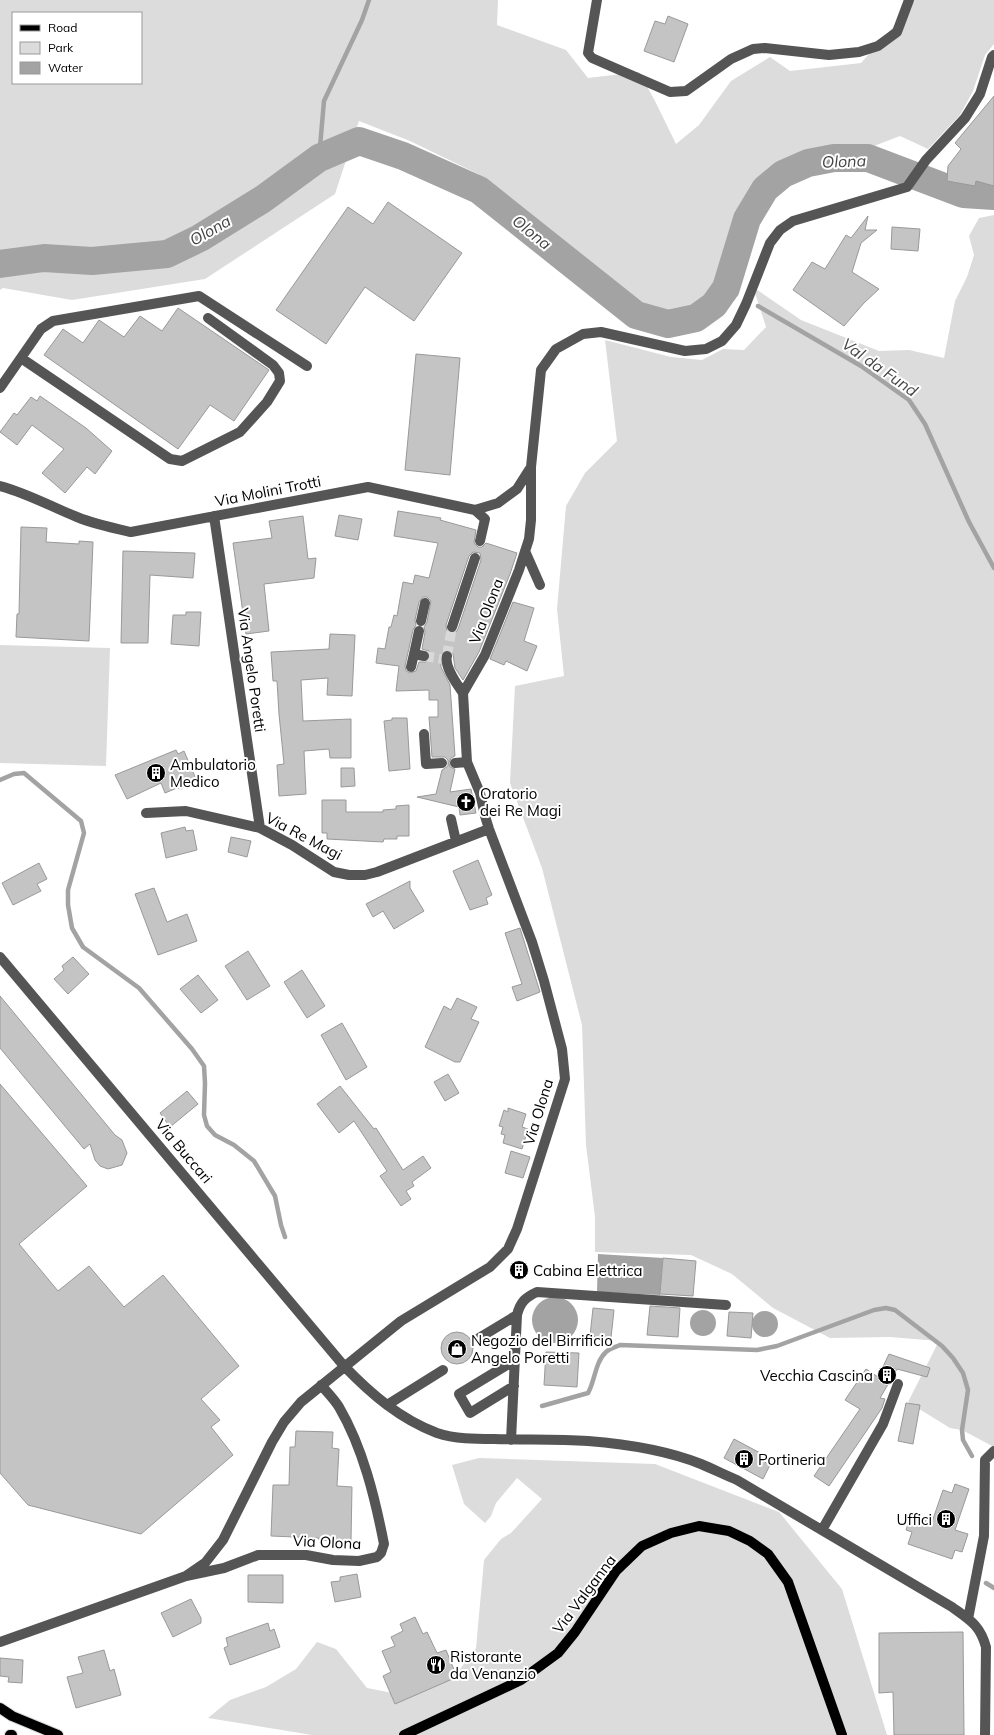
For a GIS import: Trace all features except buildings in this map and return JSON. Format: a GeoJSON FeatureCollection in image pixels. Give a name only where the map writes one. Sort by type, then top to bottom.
{"type":"FeatureCollection","features":[{"type":"Feature","properties":{"kind":"main road","name":"Via Valganna"},"geometry":{"type":"LineString","coordinates":[[404,1735],[527,1675],[558,1653],[576,1632],[616,1571],[642,1546],[671,1532],[699,1526],[729,1531],[750,1541],[768,1554],[788,1582],[842,1735]]}},
{"type":"Feature","properties":{"kind":"main road"},"geometry":{"type":"LineString","coordinates":[[0,1708],[12,1716],[58,1735]]}},
{"type":"Feature","properties":{"kind":"street"},"geometry":{"type":"LineString","coordinates":[[597,0],[588,53],[592,58],[670,92],[686,91],[731,59],[753,49],[764,48],[829,54],[859,52],[878,46],[897,32],[909,0]]}},
{"type":"Feature","properties":{"kind":"street","name":"Via Olona"},"geometry":{"type":"LineString","coordinates":[[186,1576],[205,1563],[223,1540],[272,1442],[284,1422],[301,1402],[401,1321],[490,1267],[508,1249],[518,1229],[565,1079],[562,1049],[542,974],[532,942],[485,816],[480,792],[467,762],[463,693],[485,655],[529,539],[531,520],[531,467],[541,370],[556,349],[583,334],[601,332],[685,351],[706,349],[722,340],[736,325],[770,243],[780,230],[793,221],[907,188],[926,160],[965,118],[980,94],[994,55]]}},
{"type":"Feature","properties":{"kind":"street"},"geometry":{"type":"LineString","coordinates":[[0,388],[41,329],[53,321],[199,296],[307,366]]}},
{"type":"Feature","properties":{"kind":"street"},"geometry":{"type":"LineString","coordinates":[[21,358],[170,459],[182,461],[240,432],[267,402],[280,381],[279,373],[273,365],[208,318]]}},
{"type":"Feature","properties":{"kind":"street","name":"Via Molini Trotti"},"geometry":{"type":"LineString","coordinates":[[0,486],[12,489],[79,518],[131,532],[368,487],[475,510],[498,503],[517,488],[531,467]]}},
{"type":"Feature","properties":{"kind":"street"},"geometry":{"type":"LineString","coordinates":[[475,510],[485,520],[480,541]]}},
{"type":"Feature","properties":{"kind":"street","name":"Via Angelo Poretti"},"geometry":{"type":"LineString","coordinates":[[214,516],[260,828]]}},
{"type":"Feature","properties":{"kind":"street"},"geometry":{"type":"LineString","coordinates":[[525,551],[540,585]]}},
{"type":"Feature","properties":{"kind":"street"},"geometry":{"type":"LineString","coordinates":[[452,627],[475,558]]}},
{"type":"Feature","properties":{"kind":"street"},"geometry":{"type":"LineString","coordinates":[[411,667],[419,655],[420,626],[425,603]]}},
{"type":"Feature","properties":{"kind":"street"},"geometry":{"type":"LineString","coordinates":[[445,658],[448,667],[463,693]]}},
{"type":"Feature","properties":{"kind":"street"},"geometry":{"type":"LineString","coordinates":[[424,734],[426,764],[442,764]]}},
{"type":"Feature","properties":{"kind":"street"},"geometry":{"type":"LineString","coordinates":[[455,763],[467,762]]}},
{"type":"Feature","properties":{"kind":"street","name":"Via Re Magi"},"geometry":{"type":"LineString","coordinates":[[146,813],[186,811],[260,828],[292,845],[334,872],[349,875],[366,875],[377,872],[490,829]]}},
{"type":"Feature","properties":{"kind":"street"},"geometry":{"type":"LineString","coordinates":[[451,819],[456,841]]}},
{"type":"Feature","properties":{"kind":"street","name":"Via Buccari"},"geometry":{"type":"LineString","coordinates":[[0,957],[344,1366],[367,1390],[413,1422],[438,1433],[464,1438],[588,1441],[628,1445],[667,1453],[701,1464],[737,1480],[952,1607],[974,1622],[982,1634],[986,1647],[985,1735]]}},
{"type":"Feature","properties":{"kind":"street"},"geometry":{"type":"LineString","coordinates":[[512,1440],[517,1315],[519,1306],[526,1297],[538,1292],[726,1304]]}},
{"type":"Feature","properties":{"kind":"street"},"geometry":{"type":"LineString","coordinates":[[479,1338],[517,1315]]}},
{"type":"Feature","properties":{"kind":"street"},"geometry":{"type":"LineString","coordinates":[[514,1386],[470,1413],[459,1394],[515,1360]]}},
{"type":"Feature","properties":{"kind":"street"},"geometry":{"type":"LineString","coordinates":[[387,1405],[443,1370]]}},
{"type":"Feature","properties":{"kind":"street"},"geometry":{"type":"LineString","coordinates":[[822,1530],[883,1424],[898,1384]]}},
{"type":"Feature","properties":{"kind":"street","name":"Via Olona"},"geometry":{"type":"LineString","coordinates":[[0,1642],[186,1576],[224,1568],[258,1555],[306,1555],[333,1560],[359,1560],[377,1557],[382,1553],[384,1544],[379,1522],[370,1485],[358,1450],[338,1406],[321,1385]]}},
{"type":"Feature","properties":{"kind":"street"},"geometry":{"type":"LineString","coordinates":[[968,1619],[984,1536],[986,1500],[984,1475],[986,1460],[994,1451]]}},
{"type":"Feature","properties":{"kind":"green space"},"geometry":{"type":"Polygon","coordinates":[[[0,0],[498,0],[497,25],[566,50],[588,78],[639,72],[676,144],[699,125],[731,81],[770,57],[790,71],[861,63],[911,7],[913,0],[994,0],[994,44],[985,55],[973,91],[960,115],[928,149],[900,136],[861,151],[832,150],[803,156],[777,167],[758,184],[735,222],[716,281],[705,300],[689,311],[667,315],[639,308],[478,174],[410,141],[359,121],[335,194],[205,279],[72,300],[3,288],[0,290],[0,0]]]}},
{"type":"Feature","properties":{"kind":"green space"},"geometry":{"type":"Polygon","coordinates":[[[994,215],[994,1447],[962,1430],[950,1428],[908,1402],[939,1341],[890,1337],[830,1338],[773,1308],[732,1274],[691,1255],[595,1252],[595,1217],[586,1145],[582,1025],[542,868],[510,783],[515,686],[564,676],[557,609],[566,506],[585,473],[617,441],[605,340],[671,357],[702,360],[723,349],[744,350],[766,327],[753,287],[801,320],[879,351],[909,350],[944,358],[955,301],[967,277],[974,255],[969,236],[979,218],[994,215]]]}},
{"type":"Feature","properties":{"kind":"green space"},"geometry":{"type":"Polygon","coordinates":[[[0,645],[110,648],[106,766],[0,763],[0,645]]]}},
{"type":"Feature","properties":{"kind":"green space"},"geometry":{"type":"Polygon","coordinates":[[[479,1458],[655,1464],[779,1512],[842,1589],[887,1735],[312,1735],[208,1718],[230,1700],[266,1687],[296,1669],[317,1642],[336,1649],[367,1688],[408,1696],[457,1673],[476,1648],[484,1560],[501,1539],[511,1533],[542,1499],[517,1478],[496,1503],[491,1516],[485,1523],[464,1504],[452,1465],[479,1458]]]}},
{"type":"Feature","properties":{"kind":"water"},"geometry":{"type":"Polygon","coordinates":[[[598,1254],[663,1258],[660,1295],[597,1292],[598,1254]]]}},
{"type":"Feature","properties":{"kind":"water"},"geometry":{"type":"Polygon","coordinates":[[[555,1297],[568,1301],[574,1307],[578,1320],[574,1333],[568,1339],[555,1343],[542,1339],[536,1333],[532,1320],[536,1307],[542,1301],[555,1297]]]}},
{"type":"Feature","properties":{"kind":"water"},"geometry":{"type":"Polygon","coordinates":[[[703,1310],[712,1314],[716,1323],[712,1332],[703,1336],[694,1332],[690,1323],[694,1314],[703,1310]]]}},
{"type":"Feature","properties":{"kind":"water"},"geometry":{"type":"Polygon","coordinates":[[[765,1311],[774,1315],[778,1324],[774,1333],[765,1337],[756,1333],[752,1324],[756,1315],[765,1311]]]}},
{"type":"Feature","properties":{"kind":"waterway"},"geometry":{"type":"LineString","coordinates":[[319,158],[324,101],[362,20],[369,0]]}},
{"type":"Feature","properties":{"kind":"waterway","name":"Olona"},"geometry":{"type":"LineString","coordinates":[[0,264],[44,258],[92,261],[167,254],[200,238],[263,199],[319,158],[359,141],[403,156],[479,190],[636,315],[668,324],[696,318],[714,305],[726,288],[747,219],[765,189],[783,174],[808,163],[834,158],[868,158],[963,194],[994,196]]}},
{"type":"Feature","properties":{"kind":"waterway"},"geometry":{"type":"LineString","coordinates":[[726,288],[736,294]]}},
{"type":"Feature","properties":{"kind":"waterway","name":"Val da Fund"},"geometry":{"type":"LineString","coordinates":[[758,306],[861,366],[909,400],[925,424],[969,522],[994,568]]}},
{"type":"Feature","properties":{"kind":"waterway"},"geometry":{"type":"LineString","coordinates":[[0,780],[14,774],[24,773],[81,821],[84,833],[68,890],[68,905],[72,928],[83,947],[139,988],[192,1049],[204,1066],[204,1115],[207,1126],[215,1135],[234,1145],[254,1161],[275,1196],[285,1237]]}},
{"type":"Feature","properties":{"kind":"waterway"},"geometry":{"type":"LineString","coordinates":[[542,1406],[588,1393],[602,1356],[607,1351],[620,1345],[757,1350],[777,1346],[874,1310],[886,1308],[895,1310],[942,1346],[953,1358],[963,1373],[968,1390],[962,1430],[963,1440],[972,1456]]}},
{"type":"Feature","properties":{"kind":"waterway"},"geometry":{"type":"LineString","coordinates":[[986,1583],[994,1588]]}},
{"type":"Feature","properties":{"kind":"tunnel"},"geometry":{"type":"LineString","coordinates":[[447,656],[452,627]]}},
{"type":"Feature","properties":{"kind":"tunnel"},"geometry":{"type":"LineString","coordinates":[[424,656],[443,659]]}},
{"type":"Feature","properties":{"kind":"place","name":"Ambulatorio Medico"},"geometry":{"type":"Point","coordinates":[156,773]}},
{"type":"Feature","properties":{"kind":"place","name":"Oratorio dei Re Magi"},"geometry":{"type":"Point","coordinates":[466,802]}},
{"type":"Feature","properties":{"kind":"place","name":"Cabina Elettrica"},"geometry":{"type":"Point","coordinates":[519,1270]}},
{"type":"Feature","properties":{"kind":"place","name":"Negozio del Birrificio Angelo Poretti"},"geometry":{"type":"Point","coordinates":[457,1349]}},
{"type":"Feature","properties":{"kind":"place","name":"Vecchia Cascina"},"geometry":{"type":"Point","coordinates":[887,1375]}},
{"type":"Feature","properties":{"kind":"place","name":"Portineria"},"geometry":{"type":"Point","coordinates":[744,1459]}},
{"type":"Feature","properties":{"kind":"place","name":"Uffici"},"geometry":{"type":"Point","coordinates":[946,1519]}},
{"type":"Feature","properties":{"kind":"place","name":"Ristorante da Venanzio"},"geometry":{"type":"Point","coordinates":[436,1665]}}]}
